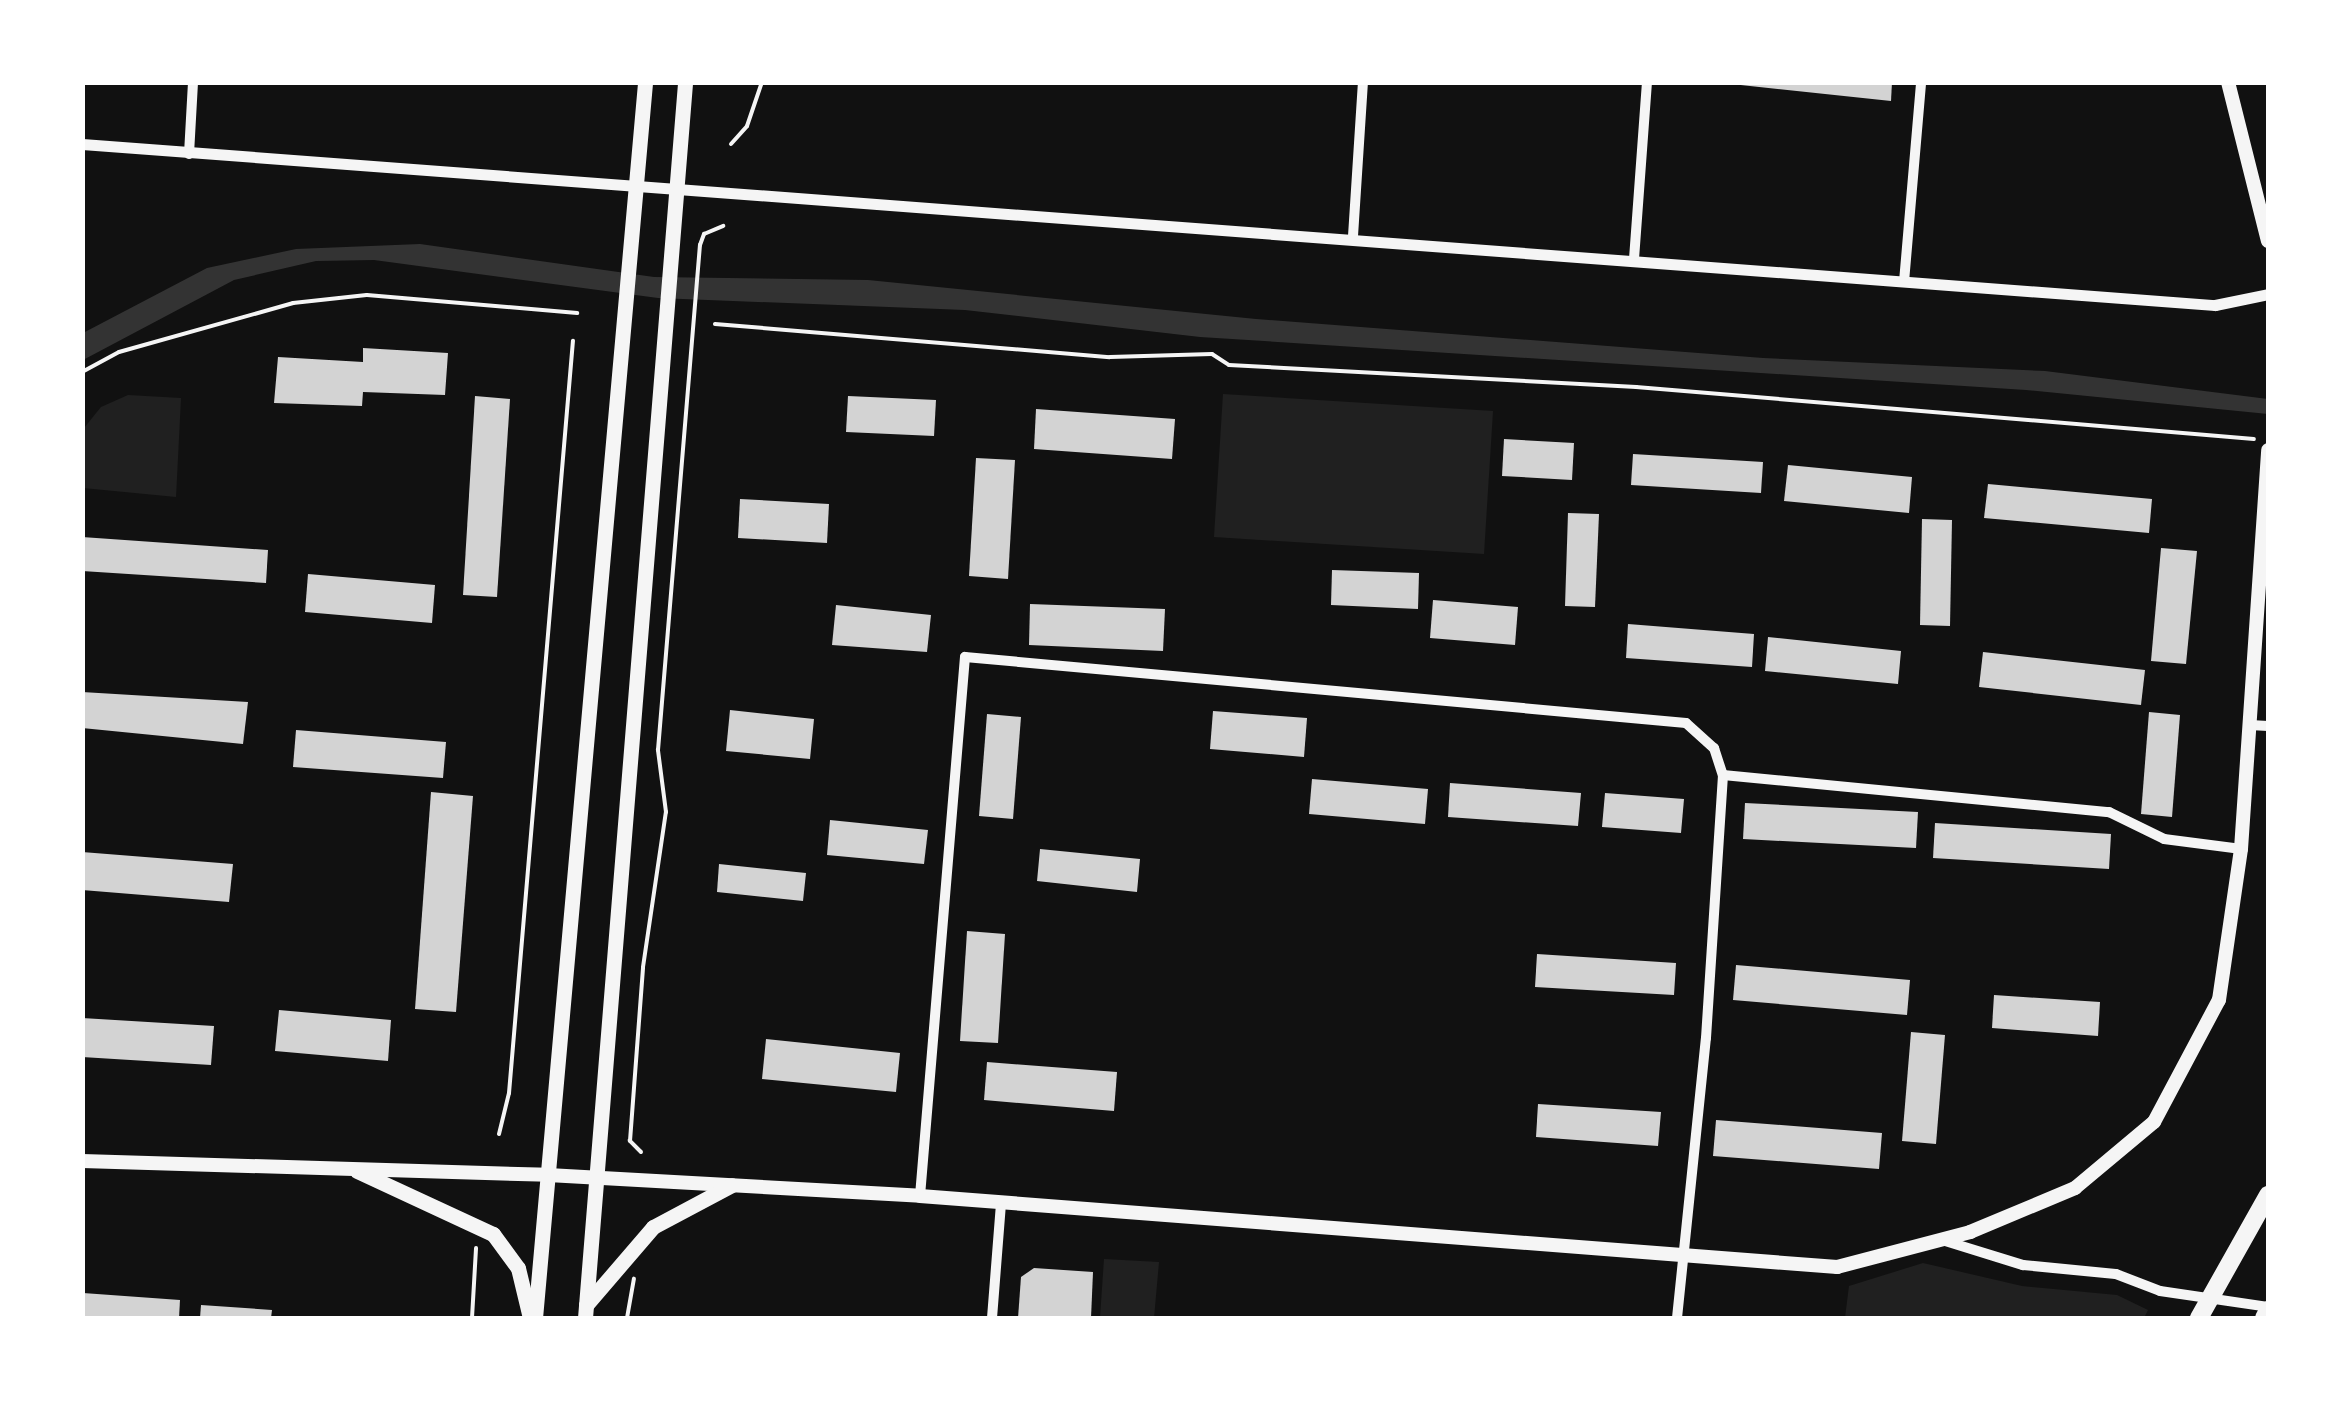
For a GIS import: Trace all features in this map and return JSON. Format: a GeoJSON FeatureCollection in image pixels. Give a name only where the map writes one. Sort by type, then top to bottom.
{"type":"FeatureCollection","features":[{"type":"Feature","properties":{"kind":"highway"},"geometry":{"type":"LineString","coordinates":[[2200,1318],[2264,1202]]}},
{"type":"Feature","properties":{"kind":"highway"},"geometry":{"type":"LineString","coordinates":[[2264,1318],[2268,1309]]}},
{"type":"Feature","properties":{"kind":"main road"},"geometry":{"type":"LineString","coordinates":[[532,1318],[646,82]]}},
{"type":"Feature","properties":{"kind":"main road"},"geometry":{"type":"LineString","coordinates":[[586,1312],[600,1178],[685,82]]}},
{"type":"Feature","properties":{"kind":"main road"},"geometry":{"type":"LineString","coordinates":[[2228,82],[2268,241]]}},
{"type":"Feature","properties":{"kind":"main road"},"geometry":{"type":"LineString","coordinates":[[82,1161],[548,1175],[920,1196],[1837,1267],[1941,1240],[2076,1188],[2154,1122],[2219,1000],[2241,849],[2268,450]]}},
{"type":"Feature","properties":{"kind":"main road"},"geometry":{"type":"LineString","coordinates":[[357,1172],[493,1234],[518,1268],[532,1318]]}},
{"type":"Feature","properties":{"kind":"main road"},"geometry":{"type":"LineString","coordinates":[[586,1312],[653,1227],[732,1186]]}},
{"type":"Feature","properties":{"kind":"street"},"geometry":{"type":"LineString","coordinates":[[188,154],[193,82]]}},
{"type":"Feature","properties":{"kind":"street"},"geometry":{"type":"LineString","coordinates":[[1353,236],[1363,82]]}},
{"type":"Feature","properties":{"kind":"street"},"geometry":{"type":"LineString","coordinates":[[1634,259],[1647,82]]}},
{"type":"Feature","properties":{"kind":"street"},"geometry":{"type":"LineString","coordinates":[[1904,282],[1921,82]]}},
{"type":"Feature","properties":{"kind":"street"},"geometry":{"type":"LineString","coordinates":[[82,144],[638,181],[2215,305],[2268,294]]}},
{"type":"Feature","properties":{"kind":"street"},"geometry":{"type":"LineString","coordinates":[[920,1196],[965,657],[1686,723],[1714,748],[1723,775],[1710,998],[1677,1318]]}},
{"type":"Feature","properties":{"kind":"street"},"geometry":{"type":"LineString","coordinates":[[2250,725],[2268,726]]}},
{"type":"Feature","properties":{"kind":"street"},"geometry":{"type":"LineString","coordinates":[[1723,775],[2108,812],[2164,839],[2241,849]]}},
{"type":"Feature","properties":{"kind":"street"},"geometry":{"type":"LineString","coordinates":[[992,1318],[1002,1203]]}},
{"type":"Feature","properties":{"kind":"street"},"geometry":{"type":"LineString","coordinates":[[1941,1240],[2023,1266],[2116,1274],[2160,1291],[2268,1309]]}},
{"type":"Feature","properties":{"kind":"path"},"geometry":{"type":"LineString","coordinates":[[732,144],[747,126],[762,82]]}},
{"type":"Feature","properties":{"kind":"path"},"geometry":{"type":"LineString","coordinates":[[640,1152],[630,1141],[643,967],[666,812],[658,750],[700,245],[704,234],[723,226]]}},
{"type":"Feature","properties":{"kind":"path"},"geometry":{"type":"LineString","coordinates":[[82,372],[152,341],[294,303],[366,295],[577,313]]}},
{"type":"Feature","properties":{"kind":"path"},"geometry":{"type":"LineString","coordinates":[[715,324],[1110,357],[1212,354],[1229,365],[1674,390],[2268,440]]}},
{"type":"Feature","properties":{"kind":"path"},"geometry":{"type":"LineString","coordinates":[[499,1134],[510,1093],[573,341]]}},
{"type":"Feature","properties":{"kind":"path"},"geometry":{"type":"LineString","coordinates":[[472,1318],[476,1248]]}},
{"type":"Feature","properties":{"kind":"path"},"geometry":{"type":"LineString","coordinates":[[627,1318],[636,1266]]}},
{"type":"Feature","properties":{"kind":"shaded area"},"geometry":{"type":"Polygon","coordinates":[[[420,244],[654,277],[868,280],[1256,319],[1763,358],[2045,371],[2268,399],[2268,414],[2026,390],[1200,337],[965,310],[658,298],[374,260],[316,261],[234,280],[83,360],[83,333],[207,268],[296,249],[420,244]]]}},
{"type":"Feature","properties":{"kind":"shaded area"},"geometry":{"type":"Polygon","coordinates":[[[1223,394],[1493,411],[1484,554],[1214,537],[1223,394]]]}},
{"type":"Feature","properties":{"kind":"shaded area"},"geometry":{"type":"Polygon","coordinates":[[[128,395],[181,398],[176,497],[83,488],[84,428],[101,407],[128,395]]]}},
{"type":"Feature","properties":{"kind":"shaded area"},"geometry":{"type":"Polygon","coordinates":[[[1104,1259],[1159,1262],[1154,1318],[1100,1318],[1104,1259]]]}},
{"type":"Feature","properties":{"kind":"shaded area"},"geometry":{"type":"Polygon","coordinates":[[[1923,1263],[2022,1286],[2117,1295],[2148,1310],[2144,1318],[1845,1318],[1849,1286],[1923,1263]]]}},
{"type":"Feature","properties":{"kind":"building"},"geometry":{"type":"Polygon","coordinates":[[[1713,82],[1892,82],[1891,101],[1713,82]]]}},
{"type":"Feature","properties":{"kind":"building"},"geometry":{"type":"Polygon","coordinates":[[[363,348],[448,353],[445,395],[363,392],[362,406],[274,403],[278,357],[363,362],[363,348]]]}},
{"type":"Feature","properties":{"kind":"building"},"geometry":{"type":"Polygon","coordinates":[[[475,396],[510,399],[497,597],[463,595],[475,396]]]}},
{"type":"Feature","properties":{"kind":"building"},"geometry":{"type":"Polygon","coordinates":[[[848,396],[936,400],[934,436],[846,432],[848,396]]]}},
{"type":"Feature","properties":{"kind":"building"},"geometry":{"type":"Polygon","coordinates":[[[1036,409],[1175,419],[1172,459],[1034,449],[1036,409]]]}},
{"type":"Feature","properties":{"kind":"building"},"geometry":{"type":"Polygon","coordinates":[[[1504,439],[1574,443],[1572,480],[1502,476],[1504,439]]]}},
{"type":"Feature","properties":{"kind":"building"},"geometry":{"type":"Polygon","coordinates":[[[1633,454],[1763,462],[1761,493],[1631,485],[1633,454]]]}},
{"type":"Feature","properties":{"kind":"building"},"geometry":{"type":"Polygon","coordinates":[[[976,458],[1015,460],[1008,579],[969,576],[976,458]]]}},
{"type":"Feature","properties":{"kind":"building"},"geometry":{"type":"Polygon","coordinates":[[[1788,465],[1912,477],[1909,513],[1784,501],[1788,465]]]}},
{"type":"Feature","properties":{"kind":"building"},"geometry":{"type":"Polygon","coordinates":[[[1988,484],[2152,499],[2149,533],[1984,518],[1988,484]]]}},
{"type":"Feature","properties":{"kind":"building"},"geometry":{"type":"Polygon","coordinates":[[[740,499],[829,504],[827,543],[738,538],[740,499]]]}},
{"type":"Feature","properties":{"kind":"building"},"geometry":{"type":"Polygon","coordinates":[[[1568,513],[1599,514],[1595,607],[1565,606],[1568,513]]]}},
{"type":"Feature","properties":{"kind":"building"},"geometry":{"type":"Polygon","coordinates":[[[1922,519],[1952,520],[1950,626],[1920,625],[1922,519]]]}},
{"type":"Feature","properties":{"kind":"building"},"geometry":{"type":"Polygon","coordinates":[[[82,537],[268,550],[266,583],[82,571],[82,537]]]}},
{"type":"Feature","properties":{"kind":"building"},"geometry":{"type":"Polygon","coordinates":[[[2161,548],[2197,551],[2186,664],[2151,661],[2161,548]]]}},
{"type":"Feature","properties":{"kind":"building"},"geometry":{"type":"Polygon","coordinates":[[[1332,570],[1419,573],[1418,609],[1331,605],[1332,570]]]}},
{"type":"Feature","properties":{"kind":"building"},"geometry":{"type":"Polygon","coordinates":[[[308,574],[435,585],[432,623],[305,612],[308,574]]]}},
{"type":"Feature","properties":{"kind":"building"},"geometry":{"type":"Polygon","coordinates":[[[1433,600],[1518,607],[1515,645],[1430,638],[1433,600]]]}},
{"type":"Feature","properties":{"kind":"building"},"geometry":{"type":"Polygon","coordinates":[[[1030,604],[1165,609],[1163,651],[1029,645],[1030,604]]]}},
{"type":"Feature","properties":{"kind":"building"},"geometry":{"type":"Polygon","coordinates":[[[836,605],[931,615],[927,652],[832,645],[836,605]]]}},
{"type":"Feature","properties":{"kind":"building"},"geometry":{"type":"Polygon","coordinates":[[[1628,624],[1754,634],[1752,667],[1626,658],[1628,624]]]}},
{"type":"Feature","properties":{"kind":"building"},"geometry":{"type":"Polygon","coordinates":[[[1768,637],[1901,651],[1898,684],[1765,671],[1768,637]]]}},
{"type":"Feature","properties":{"kind":"building"},"geometry":{"type":"Polygon","coordinates":[[[1983,652],[2145,670],[2141,705],[1979,687],[1983,652]]]}},
{"type":"Feature","properties":{"kind":"building"},"geometry":{"type":"Polygon","coordinates":[[[82,692],[248,702],[243,744],[82,728],[82,692]]]}},
{"type":"Feature","properties":{"kind":"building"},"geometry":{"type":"Polygon","coordinates":[[[730,710],[814,719],[810,759],[726,751],[730,710]]]}},
{"type":"Feature","properties":{"kind":"building"},"geometry":{"type":"Polygon","coordinates":[[[1213,711],[1307,718],[1304,757],[1210,749],[1213,711]]]}},
{"type":"Feature","properties":{"kind":"building"},"geometry":{"type":"Polygon","coordinates":[[[2149,712],[2180,715],[2172,817],[2141,814],[2149,712]]]}},
{"type":"Feature","properties":{"kind":"building"},"geometry":{"type":"Polygon","coordinates":[[[987,714],[1021,717],[1013,819],[979,816],[987,714]]]}},
{"type":"Feature","properties":{"kind":"building"},"geometry":{"type":"Polygon","coordinates":[[[296,730],[446,742],[443,778],[293,767],[296,730]]]}},
{"type":"Feature","properties":{"kind":"building"},"geometry":{"type":"Polygon","coordinates":[[[1312,779],[1428,789],[1425,824],[1309,814],[1312,779]]]}},
{"type":"Feature","properties":{"kind":"building"},"geometry":{"type":"Polygon","coordinates":[[[1450,783],[1581,793],[1578,826],[1448,817],[1450,783]]]}},
{"type":"Feature","properties":{"kind":"building"},"geometry":{"type":"Polygon","coordinates":[[[431,792],[473,796],[456,1012],[415,1009],[431,792]]]}},
{"type":"Feature","properties":{"kind":"building"},"geometry":{"type":"Polygon","coordinates":[[[1605,793],[1684,799],[1681,833],[1602,827],[1605,793]]]}},
{"type":"Feature","properties":{"kind":"building"},"geometry":{"type":"Polygon","coordinates":[[[1745,803],[1918,812],[1916,848],[1743,839],[1745,803]]]}},
{"type":"Feature","properties":{"kind":"building"},"geometry":{"type":"Polygon","coordinates":[[[830,820],[928,830],[924,864],[827,855],[830,820]]]}},
{"type":"Feature","properties":{"kind":"building"},"geometry":{"type":"Polygon","coordinates":[[[1935,823],[2111,834],[2109,869],[1933,858],[1935,823]]]}},
{"type":"Feature","properties":{"kind":"building"},"geometry":{"type":"Polygon","coordinates":[[[1040,849],[1140,859],[1137,892],[1037,881],[1040,849]]]}},
{"type":"Feature","properties":{"kind":"building"},"geometry":{"type":"Polygon","coordinates":[[[82,852],[233,864],[229,902],[82,890],[82,852]]]}},
{"type":"Feature","properties":{"kind":"building"},"geometry":{"type":"Polygon","coordinates":[[[719,864],[806,873],[803,901],[717,892],[719,864]]]}},
{"type":"Feature","properties":{"kind":"building"},"geometry":{"type":"Polygon","coordinates":[[[967,931],[1005,934],[998,1043],[960,1041],[967,931]]]}},
{"type":"Feature","properties":{"kind":"building"},"geometry":{"type":"Polygon","coordinates":[[[1537,954],[1676,963],[1674,995],[1535,987],[1537,954]]]}},
{"type":"Feature","properties":{"kind":"building"},"geometry":{"type":"Polygon","coordinates":[[[1736,965],[1910,980],[1907,1015],[1733,1000],[1736,965]]]}},
{"type":"Feature","properties":{"kind":"building"},"geometry":{"type":"Polygon","coordinates":[[[1994,995],[2100,1002],[2098,1036],[1992,1028],[1994,995]]]}},
{"type":"Feature","properties":{"kind":"building"},"geometry":{"type":"Polygon","coordinates":[[[279,1010],[391,1020],[388,1061],[275,1051],[279,1010]]]}},
{"type":"Feature","properties":{"kind":"building"},"geometry":{"type":"Polygon","coordinates":[[[82,1018],[214,1026],[211,1065],[82,1057],[82,1018]]]}},
{"type":"Feature","properties":{"kind":"building"},"geometry":{"type":"Polygon","coordinates":[[[1911,1032],[1945,1035],[1936,1144],[1902,1141],[1911,1032]]]}},
{"type":"Feature","properties":{"kind":"building"},"geometry":{"type":"Polygon","coordinates":[[[766,1039],[900,1053],[896,1092],[762,1079],[766,1039]]]}},
{"type":"Feature","properties":{"kind":"building"},"geometry":{"type":"Polygon","coordinates":[[[987,1062],[1117,1072],[1114,1111],[984,1100],[987,1062]]]}},
{"type":"Feature","properties":{"kind":"building"},"geometry":{"type":"Polygon","coordinates":[[[1538,1104],[1661,1112],[1658,1146],[1536,1137],[1538,1104]]]}},
{"type":"Feature","properties":{"kind":"building"},"geometry":{"type":"Polygon","coordinates":[[[1716,1120],[1882,1133],[1879,1169],[1713,1156],[1716,1120]]]}},
{"type":"Feature","properties":{"kind":"building"},"geometry":{"type":"Polygon","coordinates":[[[1034,1268],[1093,1272],[1091,1318],[1018,1318],[1021,1277],[1034,1268]]]}},
{"type":"Feature","properties":{"kind":"building"},"geometry":{"type":"Polygon","coordinates":[[[83,1293],[180,1300],[179,1318],[82,1318],[83,1293]]]}},
{"type":"Feature","properties":{"kind":"building"},"geometry":{"type":"Polygon","coordinates":[[[201,1305],[272,1310],[271,1318],[200,1318],[201,1305]]]}}]}
